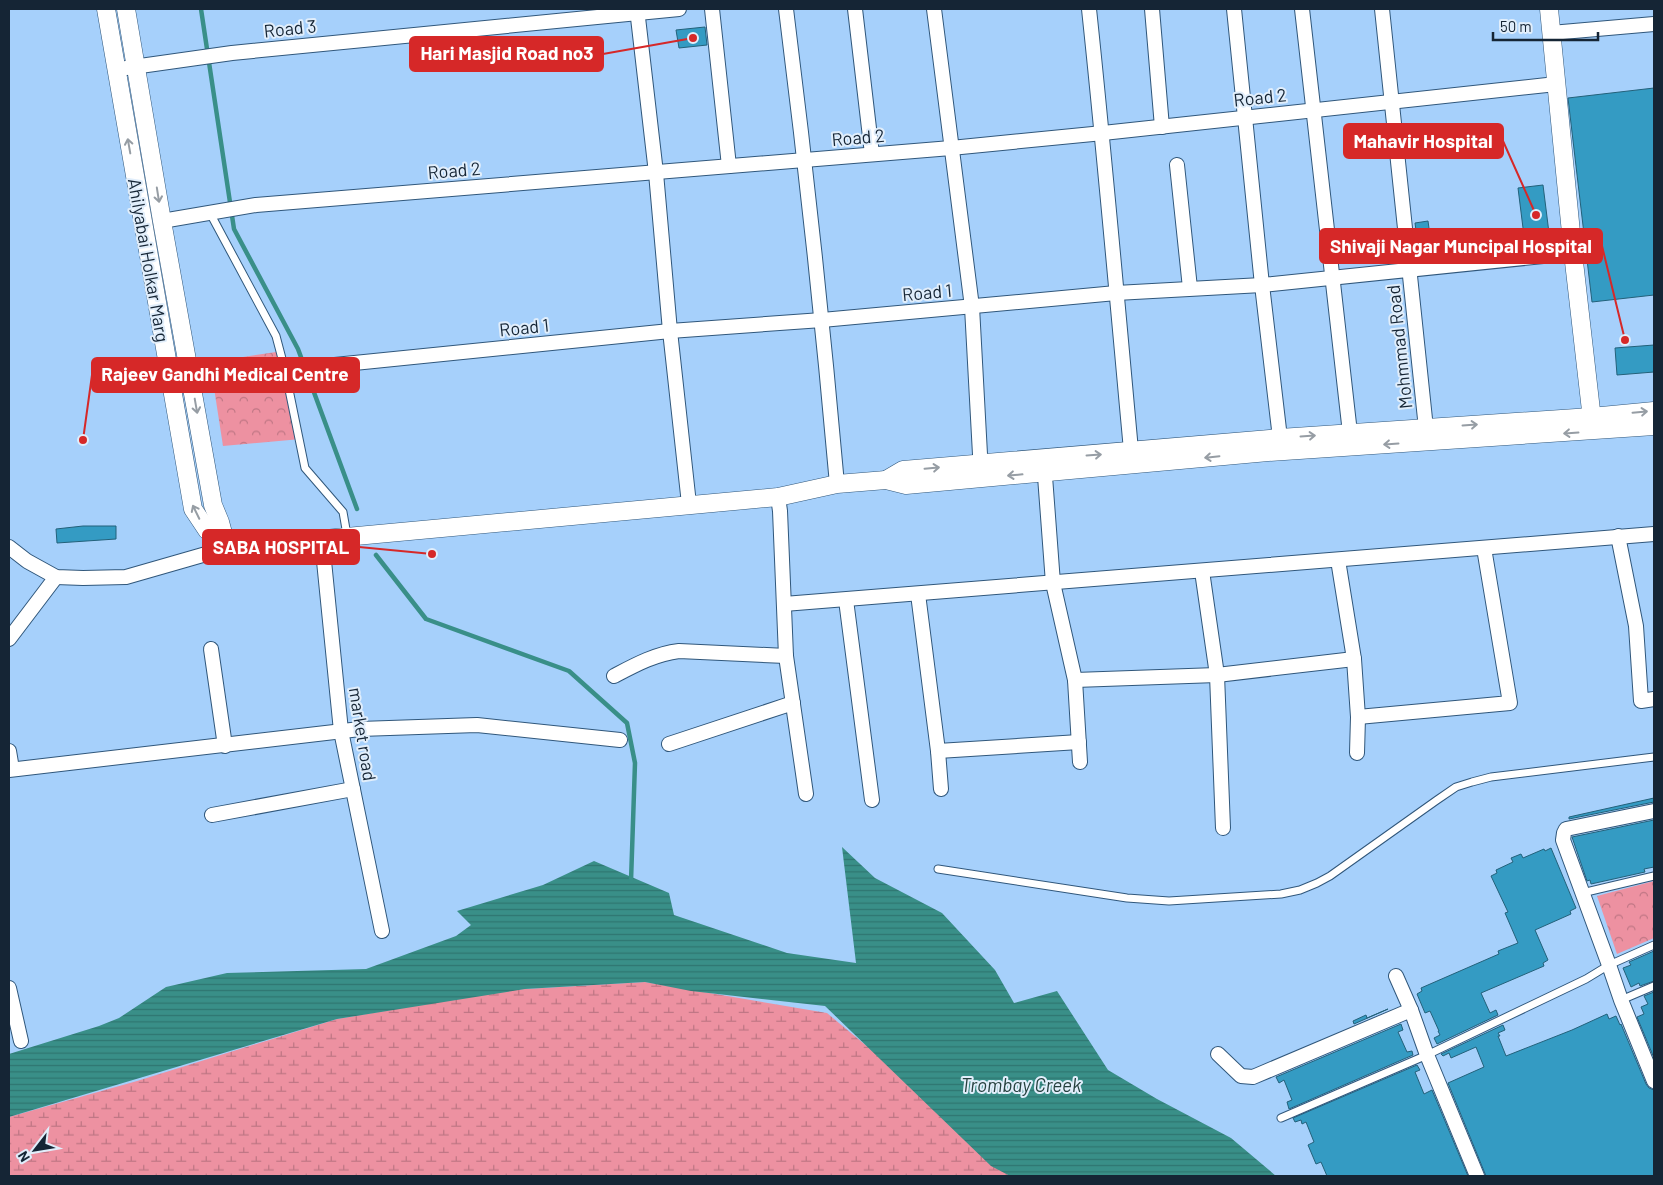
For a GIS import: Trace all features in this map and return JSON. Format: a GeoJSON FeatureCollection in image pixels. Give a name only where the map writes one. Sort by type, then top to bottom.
{"type":"FeatureCollection","features":[{"type":"Feature","properties":{"kind":"street","name":"Ahilyabai Holkar Marg"},"geometry":{"type":"LineString","coordinates":[[106,9],[193,509],[207,530],[227,548]]}},
{"type":"Feature","properties":{"kind":"street","name":"Ahilyabai Holkar Marg"},"geometry":{"type":"LineString","coordinates":[[126,9],[213,505],[227,548]]}},
{"type":"Feature","properties":{"kind":"street","name":"Road 3"},"geometry":{"type":"LineString","coordinates":[[115,69],[232,53],[637,11],[679,9]]}},
{"type":"Feature","properties":{"kind":"street"},"geometry":{"type":"LineString","coordinates":[[712,9],[729,166]]}},
{"type":"Feature","properties":{"kind":"street"},"geometry":{"type":"LineString","coordinates":[[786,9],[805,160],[837,484]]}},
{"type":"Feature","properties":{"kind":"street"},"geometry":{"type":"LineString","coordinates":[[855,9],[872,154]]}},
{"type":"Feature","properties":{"kind":"street"},"geometry":{"type":"LineString","coordinates":[[934,9],[972,307],[981,471]]}},
{"type":"Feature","properties":{"kind":"street"},"geometry":{"type":"LineString","coordinates":[[1089,9],[1103,133],[1132,458]]}},
{"type":"Feature","properties":{"kind":"street"},"geometry":{"type":"LineString","coordinates":[[1152,9],[1162,127]]}},
{"type":"Feature","properties":{"kind":"street"},"geometry":{"type":"LineString","coordinates":[[1234,9],[1262,285],[1280,438]]}},
{"type":"Feature","properties":{"kind":"street"},"geometry":{"type":"LineString","coordinates":[[1302,9],[1334,278],[1350,433]]}},
{"type":"Feature","properties":{"kind":"street","name":"Mohmmad Road"},"geometry":{"type":"LineString","coordinates":[[1382,9],[1427,435]]}},
{"type":"Feature","properties":{"kind":"street"},"geometry":{"type":"LineString","coordinates":[[1548,9],[1592,424]]}},
{"type":"Feature","properties":{"kind":"street"},"geometry":{"type":"LineString","coordinates":[[637,11],[656,173],[670,331],[689,504]]}},
{"type":"Feature","properties":{"kind":"street"},"geometry":{"type":"LineString","coordinates":[[1551,33],[1654,24]]}},
{"type":"Feature","properties":{"kind":"street","name":"Road 2"},"geometry":{"type":"LineString","coordinates":[[162,221],[256,205],[951,148],[1556,84]]}},
{"type":"Feature","properties":{"kind":"street"},"geometry":{"type":"LineString","coordinates":[[1177,165],[1190,288]]}},
{"type":"Feature","properties":{"kind":"street","name":"Road 1"},"geometry":{"type":"LineString","coordinates":[[285,370],[670,331],[972,307],[1116,292],[1262,285],[1573,253]]}},
{"type":"Feature","properties":{"kind":"street"},"geometry":{"type":"LineString","coordinates":[[1592,424],[1654,411]]}},
{"type":"Feature","properties":{"kind":"street"},"geometry":{"type":"LineString","coordinates":[[1132,458],[1268,452],[1427,435],[1592,424],[1654,426]]}},
{"type":"Feature","properties":{"kind":"street"},"geometry":{"type":"LineString","coordinates":[[9,547],[27,561],[56,577],[126,577],[227,548],[322,541],[689,504],[778,497],[837,484],[886,480],[903,470],[981,471],[1044,466],[1132,458],[1280,438],[1350,433],[1427,435]]}},
{"type":"Feature","properties":{"kind":"street"},"geometry":{"type":"LineString","coordinates":[[1044,466],[1053,583],[1075,680],[1080,762]]}},
{"type":"Feature","properties":{"kind":"street"},"geometry":{"type":"LineString","coordinates":[[778,497],[786,656],[806,794]]}},
{"type":"Feature","properties":{"kind":"street"},"geometry":{"type":"LineString","coordinates":[[784,604],[1654,534]]}},
{"type":"Feature","properties":{"kind":"street"},"geometry":{"type":"LineString","coordinates":[[1618,536],[1636,626],[1641,701],[1654,699]]}},
{"type":"Feature","properties":{"kind":"street","name":"market road"},"geometry":{"type":"LineString","coordinates":[[322,541],[341,732],[382,931]]}},
{"type":"Feature","properties":{"kind":"street"},"geometry":{"type":"LineString","coordinates":[[1358,717],[1510,702],[1484,548]]}},
{"type":"Feature","properties":{"kind":"street"},"geometry":{"type":"LineString","coordinates":[[1338,560],[1354,659],[1358,717],[1357,753]]}},
{"type":"Feature","properties":{"kind":"street"},"geometry":{"type":"LineString","coordinates":[[1202,571],[1217,675],[1223,828]]}},
{"type":"Feature","properties":{"kind":"street"},"geometry":{"type":"LineString","coordinates":[[9,639],[56,577]]}},
{"type":"Feature","properties":{"kind":"street"},"geometry":{"type":"LineString","coordinates":[[918,594],[941,789]]}},
{"type":"Feature","properties":{"kind":"street"},"geometry":{"type":"LineString","coordinates":[[846,600],[872,800]]}},
{"type":"Feature","properties":{"kind":"street"},"geometry":{"type":"LineString","coordinates":[[211,649],[225,746]]}},
{"type":"Feature","properties":{"kind":"street"},"geometry":{"type":"LineString","coordinates":[[614,676],[642,661],[670,652],[786,656]]}},
{"type":"Feature","properties":{"kind":"street"},"geometry":{"type":"LineString","coordinates":[[1075,680],[1217,675],[1354,659]]}},
{"type":"Feature","properties":{"kind":"street"},"geometry":{"type":"LineString","coordinates":[[669,744],[792,703]]}},
{"type":"Feature","properties":{"kind":"street"},"geometry":{"type":"LineString","coordinates":[[9,751],[10,769],[225,746],[360,729],[477,725],[620,740]]}},
{"type":"Feature","properties":{"kind":"street"},"geometry":{"type":"LineString","coordinates":[[938,751],[1079,742]]}},
{"type":"Feature","properties":{"kind":"street"},"geometry":{"type":"LineString","coordinates":[[212,815],[353,789]]}},
{"type":"Feature","properties":{"kind":"street"},"geometry":{"type":"LineString","coordinates":[[1654,811],[1566,829],[1563,840],[1620,1000],[1654,1081]]}},
{"type":"Feature","properties":{"kind":"street"},"geometry":{"type":"LineString","coordinates":[[1396,976],[1477,1176]]}},
{"type":"Feature","properties":{"kind":"street"},"geometry":{"type":"LineString","coordinates":[[9,988],[21,1041]]}},
{"type":"Feature","properties":{"kind":"street"},"geometry":{"type":"LineString","coordinates":[[1218,1054],[1241,1076],[1253,1077],[1411,1010]]}},
{"type":"Feature","properties":{"kind":"lane"},"geometry":{"type":"LineString","coordinates":[[210,213],[276,336],[305,468],[343,512],[347,538]]}},
{"type":"Feature","properties":{"kind":"lane"},"geometry":{"type":"LineString","coordinates":[[938,869],[1128,898],[1154,900],[1169,901],[1281,894],[1300,890],[1330,876],[1456,788],[1491,777],[1654,757]]}},
{"type":"Feature","properties":{"kind":"lane"},"geometry":{"type":"LineString","coordinates":[[1582,894],[1654,876]]}},
{"type":"Feature","properties":{"kind":"lane"},"geometry":{"type":"LineString","coordinates":[[1281,1118],[1427,1055],[1586,979],[1609,965],[1654,945]]}},
{"type":"Feature","properties":{"kind":"lane"},"geometry":{"type":"LineString","coordinates":[[1620,1000],[1654,986]]}},
{"type":"Feature","properties":{"kind":"green space"},"geometry":{"type":"Polygon","coordinates":[[[283,351],[292,386],[301,439],[223,446],[210,362],[283,351]]]}},
{"type":"Feature","properties":{"kind":"green space"},"geometry":{"type":"Polygon","coordinates":[[[1654,881],[1654,938],[1617,954],[1597,896],[1654,881]]]}},
{"type":"Feature","properties":{"kind":"green space"},"geometry":{"type":"Polygon","coordinates":[[[645,982],[827,1013],[1001,1158],[1033,1176],[9,1176],[9,1117],[137,1081],[337,1019],[509,990],[645,982]]]}},
{"type":"Feature","properties":{"kind":"water","name":"Trombay Creek"},"geometry":{"type":"Polygon","coordinates":[[[842,847],[875,878],[942,913],[995,970],[1014,1003],[1057,991],[1108,1070],[1157,1099],[1231,1138],[1276,1176],[1010,1176],[991,1166],[825,1006],[691,991],[645,982],[525,989],[337,1019],[9,1117],[9,1054],[119,1018],[166,987],[227,973],[366,969],[456,936],[471,925],[457,911],[543,885],[594,861],[669,893],[674,915],[787,953],[856,963],[842,847]]]}},
{"type":"Feature","properties":{"kind":"building"},"geometry":{"type":"Polygon","coordinates":[[[705,27],[707,45],[679,48],[676,30],[705,27]]]}},
{"type":"Feature","properties":{"kind":"building"},"geometry":{"type":"Polygon","coordinates":[[[1654,88],[1654,295],[1592,302],[1568,98],[1654,88]]]}},
{"type":"Feature","properties":{"kind":"building"},"geometry":{"type":"Polygon","coordinates":[[[1543,185],[1550,241],[1525,244],[1518,188],[1543,185]]]}},
{"type":"Feature","properties":{"kind":"building"},"geometry":{"type":"Polygon","coordinates":[[[1428,221],[1432,250],[1419,252],[1415,223],[1428,221]]]}},
{"type":"Feature","properties":{"kind":"building"},"geometry":{"type":"Polygon","coordinates":[[[1654,345],[1654,372],[1617,375],[1615,348],[1654,345]]]}},
{"type":"Feature","properties":{"kind":"building"},"geometry":{"type":"Polygon","coordinates":[[[83,526],[116,526],[116,539],[57,543],[56,529],[83,526]]]}},
{"type":"Feature","properties":{"kind":"building"},"geometry":{"type":"Polygon","coordinates":[[[1654,798],[1654,802],[1569,819],[1569,817],[1654,798]]]}},
{"type":"Feature","properties":{"kind":"building"},"geometry":{"type":"Polygon","coordinates":[[[1654,820],[1654,867],[1644,869],[1645,872],[1591,884],[1590,880],[1587,881],[1572,837],[1654,820]]]}},
{"type":"Feature","properties":{"kind":"building"},"geometry":{"type":"Polygon","coordinates":[[[1551,848],[1576,908],[1570,911],[1571,914],[1535,930],[1548,960],[1543,963],[1544,966],[1481,993],[1490,1013],[1496,1010],[1498,1015],[1437,1044],[1434,1038],[1440,1035],[1439,1031],[1430,1011],[1425,1013],[1417,994],[1422,991],[1421,988],[1499,954],[1498,951],[1518,943],[1505,913],[1508,912],[1491,876],[1497,873],[1496,870],[1513,862],[1511,858],[1521,854],[1523,858],[1551,848]]]}},
{"type":"Feature","properties":{"kind":"building"},"geometry":{"type":"Polygon","coordinates":[[[1654,951],[1654,981],[1640,986],[1639,983],[1631,987],[1623,968],[1631,965],[1629,962],[1654,951]]]}},
{"type":"Feature","properties":{"kind":"building"},"geometry":{"type":"Polygon","coordinates":[[[1654,992],[1654,1058],[1637,1017],[1644,1014],[1641,1007],[1648,1004],[1644,996],[1654,992]]]}},
{"type":"Feature","properties":{"kind":"building"},"geometry":{"type":"Polygon","coordinates":[[[1388,1009],[1354,1024],[1353,1021],[1366,1015],[1367,1018],[1388,1009]]]}},
{"type":"Feature","properties":{"kind":"building"},"geometry":{"type":"Polygon","coordinates":[[[1607,1014],[1609,1019],[1616,1016],[1621,1024],[1646,1084],[1654,1090],[1654,1176],[1486,1176],[1448,1083],[1484,1067],[1476,1047],[1451,1058],[1449,1053],[1443,1056],[1441,1054],[1503,1025],[1505,1030],[1498,1033],[1500,1036],[1498,1036],[1506,1056],[1607,1014]]]}},
{"type":"Feature","properties":{"kind":"building"},"geometry":{"type":"Polygon","coordinates":[[[1401,1024],[1403,1030],[1398,1032],[1407,1052],[1412,1051],[1413,1055],[1289,1109],[1287,1102],[1292,1100],[1284,1080],[1279,1083],[1276,1077],[1401,1024]]]}},
{"type":"Feature","properties":{"kind":"building"},"geometry":{"type":"Polygon","coordinates":[[[1417,1065],[1420,1070],[1415,1072],[1424,1094],[1432,1090],[1468,1176],[1327,1176],[1321,1162],[1316,1164],[1308,1145],[1314,1142],[1306,1122],[1302,1124],[1301,1120],[1295,1122],[1293,1118],[1417,1065]]]}},
{"type":"Feature","properties":{"kind":"waterway"},"geometry":{"type":"LineString","coordinates":[[201,9],[234,229],[298,349],[357,509]]}},
{"type":"Feature","properties":{"kind":"waterway"},"geometry":{"type":"LineString","coordinates":[[376,555],[426,619],[569,671],[627,723],[635,763],[631,881]]}},
{"type":"Feature","properties":{"kind":"place","name":"Hari Masjid Road no3"},"geometry":{"type":"Point","coordinates":[693,38]}},
{"type":"Feature","properties":{"kind":"place","name":"Mahavir Hospital"},"geometry":{"type":"Point","coordinates":[1536,215]}},
{"type":"Feature","properties":{"kind":"place","name":"Shivaji Nagar Muncipal Hospital"},"geometry":{"type":"Point","coordinates":[1625,340]}},
{"type":"Feature","properties":{"kind":"place","name":"Rajeev Gandhi Medical Centre"},"geometry":{"type":"Point","coordinates":[83,440]}},
{"type":"Feature","properties":{"kind":"place","name":"SABA HOSPITAL"},"geometry":{"type":"Point","coordinates":[432,554]}}]}
